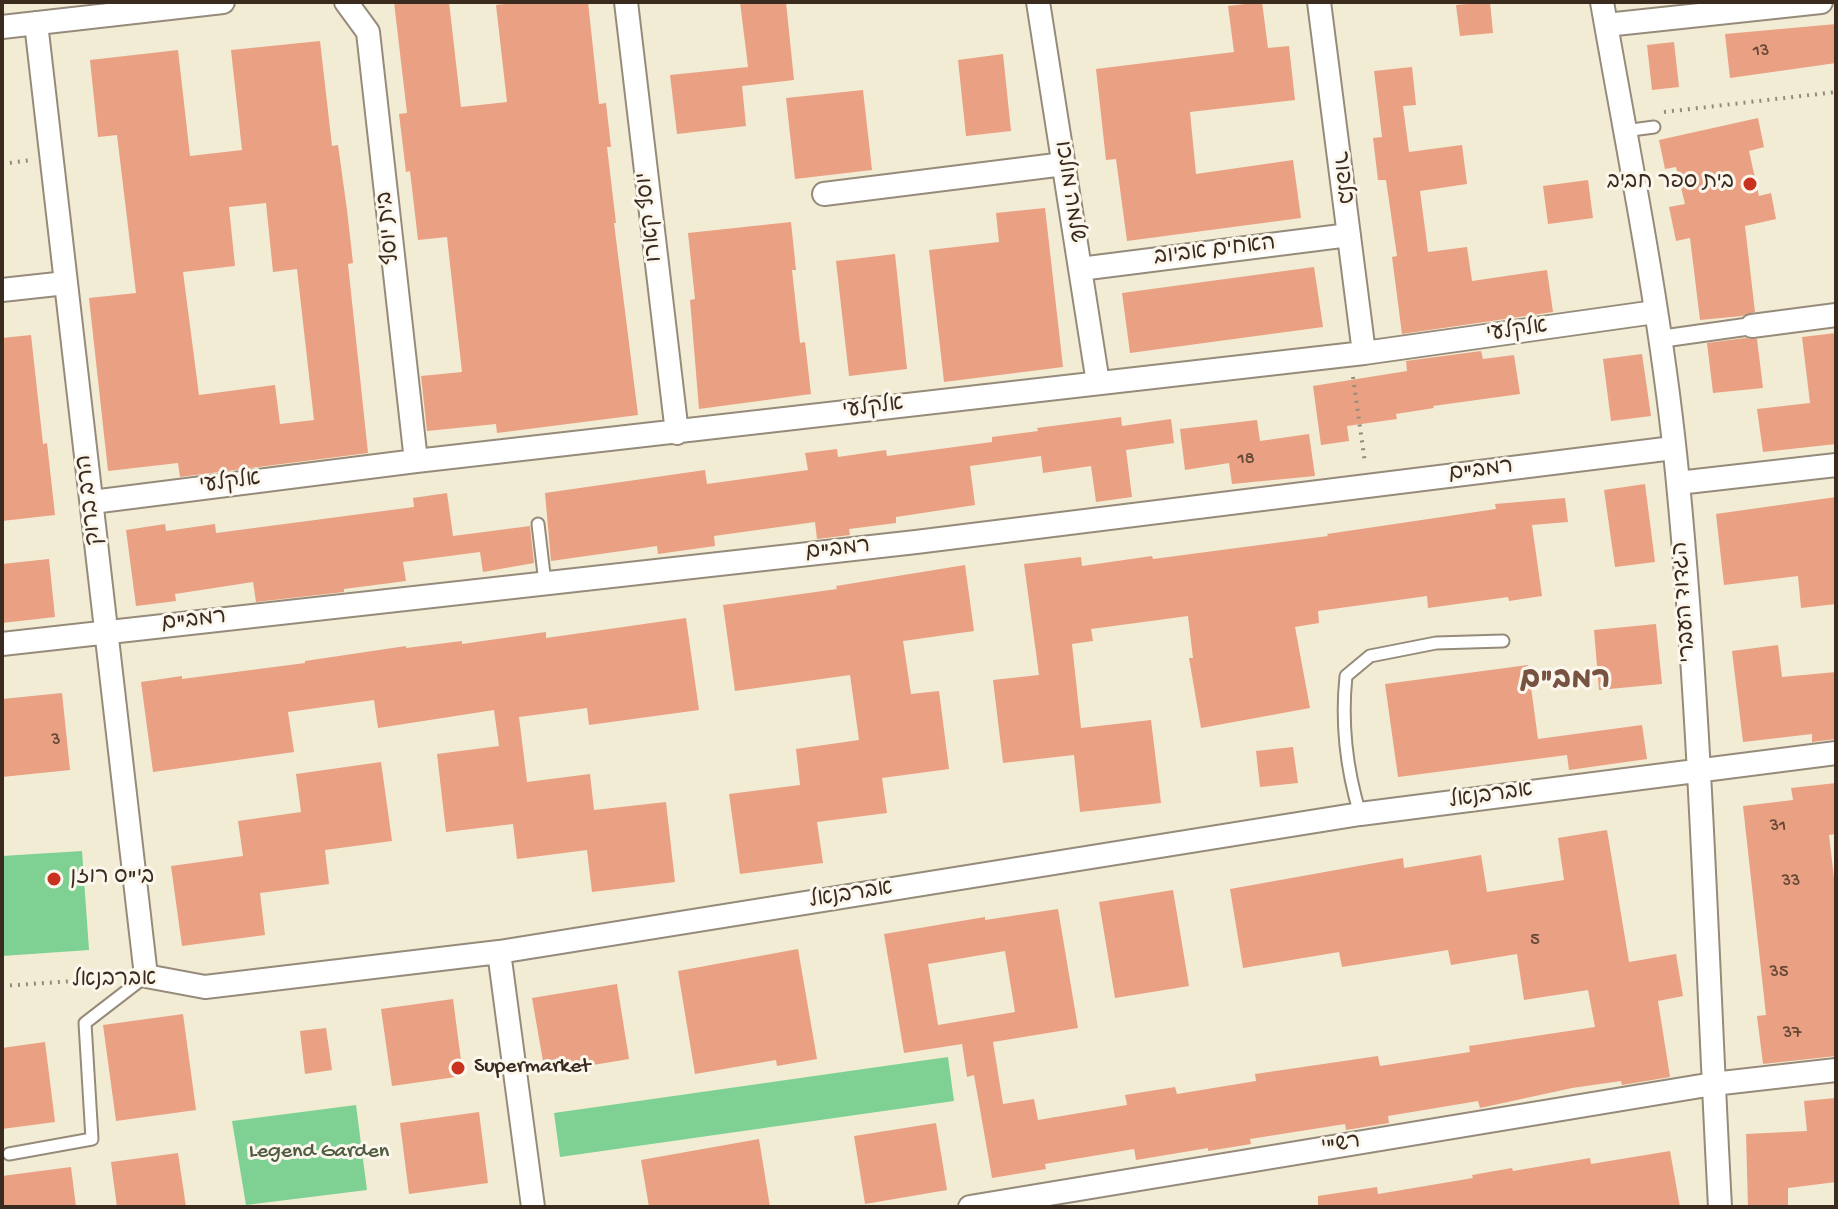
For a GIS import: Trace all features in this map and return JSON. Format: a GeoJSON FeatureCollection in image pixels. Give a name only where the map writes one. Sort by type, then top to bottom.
{"type":"FeatureCollection","features":[{"type":"Feature","properties":{"kind":"street"},"geometry":{"type":"LineString","coordinates":[[2,27],[223,2]]}},
{"type":"Feature","properties":{"kind":"street","name":"בית יוסף"},"geometry":{"type":"LineString","coordinates":[[346,2],[368,32],[416,461]]}},
{"type":"Feature","properties":{"kind":"street","name":"יוסף קארו"},"geometry":{"type":"LineString","coordinates":[[626,2],[677,433]]}},
{"type":"Feature","properties":{"kind":"street","name":"שלמה מולכו"},"geometry":{"type":"LineString","coordinates":[[1038,2],[1098,383]]}},
{"type":"Feature","properties":{"kind":"street","name":"בלפור"},"geometry":{"type":"LineString","coordinates":[[1319,2],[1349,235],[1357,354]]}},
{"type":"Feature","properties":{"kind":"street","name":"הגדוד העברי"},"geometry":{"type":"LineString","coordinates":[[1602,2],[1660,339],[1678,483],[1698,769],[1720,1207]]}},
{"type":"Feature","properties":{"kind":"street"},"geometry":{"type":"LineString","coordinates":[[1606,25],[1821,2]]}},
{"type":"Feature","properties":{"kind":"street","name":"הרב ברוק"},"geometry":{"type":"LineString","coordinates":[[36,23],[146,976]]}},
{"type":"Feature","properties":{"kind":"street"},"geometry":{"type":"LineString","coordinates":[[824,194],[1064,164]]}},
{"type":"Feature","properties":{"kind":"street","name":"האחים אביוב"},"geometry":{"type":"LineString","coordinates":[[1080,269],[1349,235]]}},
{"type":"Feature","properties":{"kind":"street"},"geometry":{"type":"LineString","coordinates":[[2,290],[66,283]]}},
{"type":"Feature","properties":{"kind":"street","name":"אלקלעי"},"geometry":{"type":"LineString","coordinates":[[92,502],[416,461],[1357,354],[1655,312]]}},
{"type":"Feature","properties":{"kind":"street"},"geometry":{"type":"LineString","coordinates":[[1660,339],[1836,315]]}},
{"type":"Feature","properties":{"kind":"street","name":"רמב\"ם"},"geometry":{"type":"LineString","coordinates":[[2,644],[916,542],[1673,448]]}},
{"type":"Feature","properties":{"kind":"street"},"geometry":{"type":"LineString","coordinates":[[1678,483],[1836,465]]}},
{"type":"Feature","properties":{"kind":"street","name":"אברבנאל"},"geometry":{"type":"LineString","coordinates":[[146,976],[205,987],[499,952],[1360,814],[1836,753]]}},
{"type":"Feature","properties":{"kind":"street"},"geometry":{"type":"LineString","coordinates":[[499,952],[533,1207]]}},
{"type":"Feature","properties":{"kind":"street","name":"רש\"י"},"geometry":{"type":"LineString","coordinates":[[970,1207],[1713,1084],[1836,1070]]}},
{"type":"Feature","properties":{"kind":"lane"},"geometry":{"type":"LineString","coordinates":[[1622,123],[1654,127]]}},
{"type":"Feature","properties":{"kind":"lane"},"geometry":{"type":"LineString","coordinates":[[538,524],[545,583]]}},
{"type":"Feature","properties":{"kind":"lane"},"geometry":{"type":"LineString","coordinates":[[1360,814],[1348,775],[1342,710],[1346,676],[1370,656],[1436,643],[1503,641]]}},
{"type":"Feature","properties":{"kind":"lane"},"geometry":{"type":"LineString","coordinates":[[9,1154],[92,1139],[85,1023],[146,976]]}},
{"type":"Feature","properties":{"kind":"path"},"geometry":{"type":"LineString","coordinates":[[1622,123],[1836,92]]}},
{"type":"Feature","properties":{"kind":"path"},"geometry":{"type":"LineString","coordinates":[[1357,354],[1368,486]]}},
{"type":"Feature","properties":{"kind":"path","name":"אברבנאל"},"geometry":{"type":"LineString","coordinates":[[2,986],[146,976]]}},
{"type":"Feature","properties":{"kind":"green space"},"geometry":{"type":"Polygon","coordinates":[[[82,851],[89,950],[2,956],[2,856],[82,851]]]}},
{"type":"Feature","properties":{"kind":"green space"},"geometry":{"type":"Polygon","coordinates":[[[948,1057],[954,1101],[560,1157],[554,1113],[948,1057]]]}},
{"type":"Feature","properties":{"kind":"green space","name":"Legend Garden"},"geometry":{"type":"Polygon","coordinates":[[[356,1105],[367,1190],[246,1205],[232,1121],[356,1105]]]}},
{"type":"Feature","properties":{"kind":"building"},"geometry":{"type":"Polygon","coordinates":[[[394,2],[449,2],[461,107],[507,102],[496,5],[588,2],[599,104],[606,103],[614,223],[638,415],[497,433],[496,424],[427,431],[421,376],[462,372],[447,237],[418,240],[399,114],[407,113],[394,2]]]}},
{"type":"Feature","properties":{"kind":"building"},"geometry":{"type":"Polygon","coordinates":[[[740,2],[786,2],[794,80],[742,86],[746,126],[677,134],[670,75],[748,67],[740,2]]]}},
{"type":"Feature","properties":{"kind":"building"},"geometry":{"type":"Polygon","coordinates":[[[1262,2],[1268,48],[1289,46],[1295,100],[1190,112],[1196,174],[1293,160],[1301,218],[1127,241],[1116,159],[1106,160],[1096,69],[1234,52],[1228,6],[1262,2]]]}},
{"type":"Feature","properties":{"kind":"building"},"geometry":{"type":"Polygon","coordinates":[[[1490,2],[1493,33],[1460,36],[1456,5],[1490,2]]]}},
{"type":"Feature","properties":{"kind":"building"},"geometry":{"type":"Polygon","coordinates":[[[1836,24],[1836,63],[1730,78],[1725,34],[1836,24]]]}},
{"type":"Feature","properties":{"kind":"building"},"geometry":{"type":"Polygon","coordinates":[[[320,41],[332,146],[338,145],[347,210],[353,263],[348,264],[368,453],[180,477],[178,463],[108,471],[89,298],[136,293],[117,135],[98,137],[90,60],[178,50],[190,156],[242,150],[231,50],[320,41]],[[266,203],[229,207],[235,266],[183,272],[199,395],[275,385],[280,424],[314,420],[297,269],[273,272],[266,203]]]}},
{"type":"Feature","properties":{"kind":"building"},"geometry":{"type":"Polygon","coordinates":[[[1674,42],[1679,87],[1652,90],[1647,45],[1674,42]]]}},
{"type":"Feature","properties":{"kind":"building"},"geometry":{"type":"Polygon","coordinates":[[[1003,54],[1011,131],[966,136],[958,60],[1003,54]]]}},
{"type":"Feature","properties":{"kind":"building"},"geometry":{"type":"Polygon","coordinates":[[[1412,67],[1416,105],[1403,106],[1409,152],[1462,145],[1467,184],[1420,191],[1428,252],[1467,247],[1472,281],[1547,270],[1553,312],[1402,334],[1392,257],[1397,256],[1386,180],[1378,180],[1373,138],[1382,137],[1374,71],[1412,67]]]}},
{"type":"Feature","properties":{"kind":"building"},"geometry":{"type":"Polygon","coordinates":[[[863,90],[872,170],[795,179],[786,98],[863,90]]]}},
{"type":"Feature","properties":{"kind":"building"},"geometry":{"type":"Polygon","coordinates":[[[1758,118],[1764,147],[1749,151],[1759,196],[1771,193],[1776,219],[1745,226],[1755,312],[1700,320],[1690,238],[1676,241],[1669,207],[1685,204],[1676,167],[1665,169],[1659,140],[1758,118]]]}},
{"type":"Feature","properties":{"kind":"building"},"geometry":{"type":"Polygon","coordinates":[[[1588,180],[1593,218],[1548,224],[1543,186],[1588,180]]]}},
{"type":"Feature","properties":{"kind":"building"},"geometry":{"type":"Polygon","coordinates":[[[1045,208],[1063,367],[944,382],[929,250],[999,242],[996,213],[1045,208]]]}},
{"type":"Feature","properties":{"kind":"building"},"geometry":{"type":"Polygon","coordinates":[[[791,222],[796,270],[792,270],[800,343],[805,342],[811,394],[699,409],[690,300],[695,299],[688,233],[791,222]]]}},
{"type":"Feature","properties":{"kind":"building"},"geometry":{"type":"Polygon","coordinates":[[[895,254],[907,369],[849,376],[836,261],[895,254]]]}},
{"type":"Feature","properties":{"kind":"building"},"geometry":{"type":"Polygon","coordinates":[[[1314,267],[1323,327],[1130,353],[1122,293],[1314,267]]]}},
{"type":"Feature","properties":{"kind":"building"},"geometry":{"type":"Polygon","coordinates":[[[1836,333],[1836,444],[1763,452],[1757,409],[1810,403],[1802,337],[1836,333]]]}},
{"type":"Feature","properties":{"kind":"building"},"geometry":{"type":"Polygon","coordinates":[[[31,335],[43,444],[47,443],[55,515],[2,521],[2,338],[31,335]]]}},
{"type":"Feature","properties":{"kind":"building"},"geometry":{"type":"Polygon","coordinates":[[[1757,339],[1763,388],[1713,393],[1707,343],[1757,339]]]}},
{"type":"Feature","properties":{"kind":"building"},"geometry":{"type":"Polygon","coordinates":[[[1481,351],[1483,359],[1514,355],[1520,394],[1433,406],[1396,414],[1397,419],[1347,426],[1349,441],[1321,445],[1313,386],[1407,371],[1406,361],[1481,351]]]}},
{"type":"Feature","properties":{"kind":"building"},"geometry":{"type":"Polygon","coordinates":[[[1642,354],[1651,416],[1611,421],[1603,359],[1642,354]]]}},
{"type":"Feature","properties":{"kind":"building"},"geometry":{"type":"Polygon","coordinates":[[[1121,417],[1122,426],[1171,419],[1174,443],[1126,450],[1132,497],[1096,502],[1091,466],[1043,473],[1041,456],[970,466],[975,505],[896,517],[896,523],[849,529],[850,535],[817,539],[815,522],[714,536],[715,546],[658,554],[657,546],[551,561],[545,493],[705,470],[707,484],[808,470],[805,453],[837,449],[838,457],[886,450],[887,456],[992,442],[992,437],[1038,431],[1037,428],[1121,417]]]}},
{"type":"Feature","properties":{"kind":"building"},"geometry":{"type":"Polygon","coordinates":[[[1257,420],[1260,441],[1309,434],[1315,476],[1232,484],[1229,463],[1185,470],[1180,429],[1257,420]]]}},
{"type":"Feature","properties":{"kind":"building"},"geometry":{"type":"Polygon","coordinates":[[[1645,484],[1655,562],[1615,567],[1604,490],[1645,484]]]}},
{"type":"Feature","properties":{"kind":"building"},"geometry":{"type":"Polygon","coordinates":[[[447,493],[453,536],[530,526],[534,563],[483,572],[480,552],[403,562],[406,581],[344,589],[344,592],[256,602],[253,582],[175,594],[176,601],[136,606],[126,530],[165,524],[166,531],[215,524],[216,533],[414,507],[413,498],[447,493]]]}},
{"type":"Feature","properties":{"kind":"building"},"geometry":{"type":"Polygon","coordinates":[[[1836,497],[1836,604],[1801,608],[1798,576],[1724,585],[1716,514],[1836,497]]]}},
{"type":"Feature","properties":{"kind":"building"},"geometry":{"type":"Polygon","coordinates":[[[1565,498],[1568,522],[1532,525],[1542,596],[1509,601],[1508,597],[1428,608],[1427,596],[1318,611],[1319,623],[1295,627],[1310,708],[1201,728],[1189,658],[1193,658],[1188,616],[1091,629],[1093,641],[1072,644],[1081,728],[1151,720],[1161,803],[1080,812],[1074,755],[1003,763],[993,680],[1039,675],[1024,564],[1081,557],[1082,566],[1152,556],[1153,559],[1328,536],[1496,509],[1495,504],[1565,498]]]}},
{"type":"Feature","properties":{"kind":"building"},"geometry":{"type":"Polygon","coordinates":[[[49,559],[55,617],[2,623],[2,564],[49,559]]]}},
{"type":"Feature","properties":{"kind":"building"},"geometry":{"type":"Polygon","coordinates":[[[965,565],[974,631],[903,641],[911,694],[939,691],[949,769],[882,778],[887,813],[817,822],[823,863],[740,874],[729,794],[800,785],[796,749],[859,740],[850,675],[735,691],[723,605],[837,589],[836,586],[965,565]]]}},
{"type":"Feature","properties":{"kind":"building"},"geometry":{"type":"Polygon","coordinates":[[[686,618],[699,710],[589,725],[587,708],[519,717],[527,782],[590,774],[594,810],[666,802],[675,882],[592,892],[587,850],[517,859],[513,824],[446,832],[437,754],[499,746],[494,710],[378,728],[374,700],[288,712],[294,752],[153,772],[141,682],[305,663],[406,646],[462,641],[462,644],[546,632],[546,638],[686,618]]]}},
{"type":"Feature","properties":{"kind":"building"},"geometry":{"type":"Polygon","coordinates":[[[1656,624],[1662,684],[1599,690],[1594,630],[1656,624]]]}},
{"type":"Feature","properties":{"kind":"building"},"geometry":{"type":"Polygon","coordinates":[[[1778,645],[1782,677],[1836,672],[1836,739],[1812,742],[1812,734],[1743,742],[1732,651],[1778,645]]]}},
{"type":"Feature","properties":{"kind":"building"},"geometry":{"type":"Polygon","coordinates":[[[1528,665],[1538,739],[1642,725],[1647,759],[1569,770],[1567,755],[1398,777],[1385,684],[1528,665]]]}},
{"type":"Feature","properties":{"kind":"building"},"geometry":{"type":"Polygon","coordinates":[[[62,693],[70,770],[2,777],[2,699],[62,693]]]}},
{"type":"Feature","properties":{"kind":"building"},"geometry":{"type":"Polygon","coordinates":[[[1293,747],[1298,783],[1260,787],[1256,751],[1293,747]]]}},
{"type":"Feature","properties":{"kind":"building"},"geometry":{"type":"Polygon","coordinates":[[[381,762],[392,841],[325,850],[329,884],[260,893],[265,935],[182,946],[171,866],[243,856],[238,821],[301,812],[296,774],[381,762]]]}},
{"type":"Feature","properties":{"kind":"building"},"geometry":{"type":"Polygon","coordinates":[[[1836,783],[1836,834],[1829,835],[1836,895],[1836,1056],[1763,1064],[1757,1016],[1766,1015],[1743,806],[1793,800],[1791,788],[1836,783]]]}},
{"type":"Feature","properties":{"kind":"building"},"geometry":{"type":"Polygon","coordinates":[[[1607,830],[1629,962],[1676,954],[1683,996],[1658,1001],[1670,1077],[1622,1085],[1621,1081],[1572,1088],[1480,1108],[1478,1101],[1388,1116],[1389,1123],[1346,1130],[1345,1124],[1250,1139],[1251,1144],[1208,1151],[1208,1148],[1136,1160],[1134,1149],[1045,1164],[1046,1169],[992,1178],[974,1075],[967,1077],[962,1044],[904,1053],[884,934],[985,917],[985,920],[1058,909],[1078,1028],[993,1042],[1003,1104],[1034,1099],[1038,1120],[1127,1105],[1125,1095],[1175,1087],[1177,1094],[1256,1081],[1255,1074],[1378,1056],[1380,1066],[1470,1052],[1469,1046],[1595,1027],[1588,990],[1524,1000],[1517,954],[1451,965],[1448,950],[1342,967],[1339,952],[1243,968],[1230,889],[1403,858],[1404,868],[1481,855],[1487,892],[1564,880],[1558,838],[1607,830]],[[1005,951],[928,964],[938,1025],[1015,1012],[1005,951]]]}},
{"type":"Feature","properties":{"kind":"building"},"geometry":{"type":"Polygon","coordinates":[[[1173,890],[1189,986],[1115,998],[1099,902],[1173,890]]]}},
{"type":"Feature","properties":{"kind":"building"},"geometry":{"type":"Polygon","coordinates":[[[798,949],[817,1059],[777,1066],[776,1060],[695,1074],[678,971],[798,949]]]}},
{"type":"Feature","properties":{"kind":"building"},"geometry":{"type":"Polygon","coordinates":[[[617,984],[629,1059],[545,1073],[532,998],[617,984]]]}},
{"type":"Feature","properties":{"kind":"building"},"geometry":{"type":"Polygon","coordinates":[[[453,999],[463,1076],[392,1086],[381,1009],[453,999]]]}},
{"type":"Feature","properties":{"kind":"building"},"geometry":{"type":"Polygon","coordinates":[[[183,1014],[196,1110],[116,1121],[103,1025],[183,1014]]]}},
{"type":"Feature","properties":{"kind":"building"},"geometry":{"type":"Polygon","coordinates":[[[326,1028],[332,1070],[305,1074],[300,1031],[326,1028]]]}},
{"type":"Feature","properties":{"kind":"building"},"geometry":{"type":"Polygon","coordinates":[[[45,1042],[55,1122],[2,1129],[2,1048],[45,1042]]]}},
{"type":"Feature","properties":{"kind":"building"},"geometry":{"type":"Polygon","coordinates":[[[1836,1098],[1836,1182],[1788,1188],[1788,1207],[1748,1207],[1746,1134],[1807,1131],[1804,1101],[1836,1098]]]}},
{"type":"Feature","properties":{"kind":"building"},"geometry":{"type":"Polygon","coordinates":[[[479,1112],[488,1183],[409,1194],[400,1123],[479,1112]]]}},
{"type":"Feature","properties":{"kind":"building"},"geometry":{"type":"Polygon","coordinates":[[[936,1123],[947,1190],[865,1204],[854,1136],[936,1123]]]}},
{"type":"Feature","properties":{"kind":"building"},"geometry":{"type":"Polygon","coordinates":[[[759,1139],[770,1207],[649,1207],[641,1160],[759,1139]]]}},
{"type":"Feature","properties":{"kind":"building"},"geometry":{"type":"Polygon","coordinates":[[[1670,1151],[1680,1207],[1318,1207],[1318,1196],[1377,1187],[1378,1194],[1512,1168],[1513,1171],[1590,1158],[1591,1164],[1670,1151]]]}},
{"type":"Feature","properties":{"kind":"building"},"geometry":{"type":"Polygon","coordinates":[[[178,1153],[186,1207],[117,1207],[111,1162],[178,1153]]]}},
{"type":"Feature","properties":{"kind":"building"},"geometry":{"type":"Polygon","coordinates":[[[71,1167],[76,1207],[2,1207],[2,1176],[71,1167]]]}},
{"type":"Feature","properties":{"kind":"place","name":"בית ספר חביב"},"geometry":{"type":"Point","coordinates":[1750,184]}},
{"type":"Feature","properties":{"kind":"place","name":"בי\"ס רוזן"},"geometry":{"type":"Point","coordinates":[54,879]}},
{"type":"Feature","properties":{"kind":"place","name":"Supermarket"},"geometry":{"type":"Point","coordinates":[458,1068]}},
{"type":"Feature","properties":{"kind":"district","name":"רמב\"ם"},"geometry":{"type":"Point","coordinates":[1565,682]}}]}
